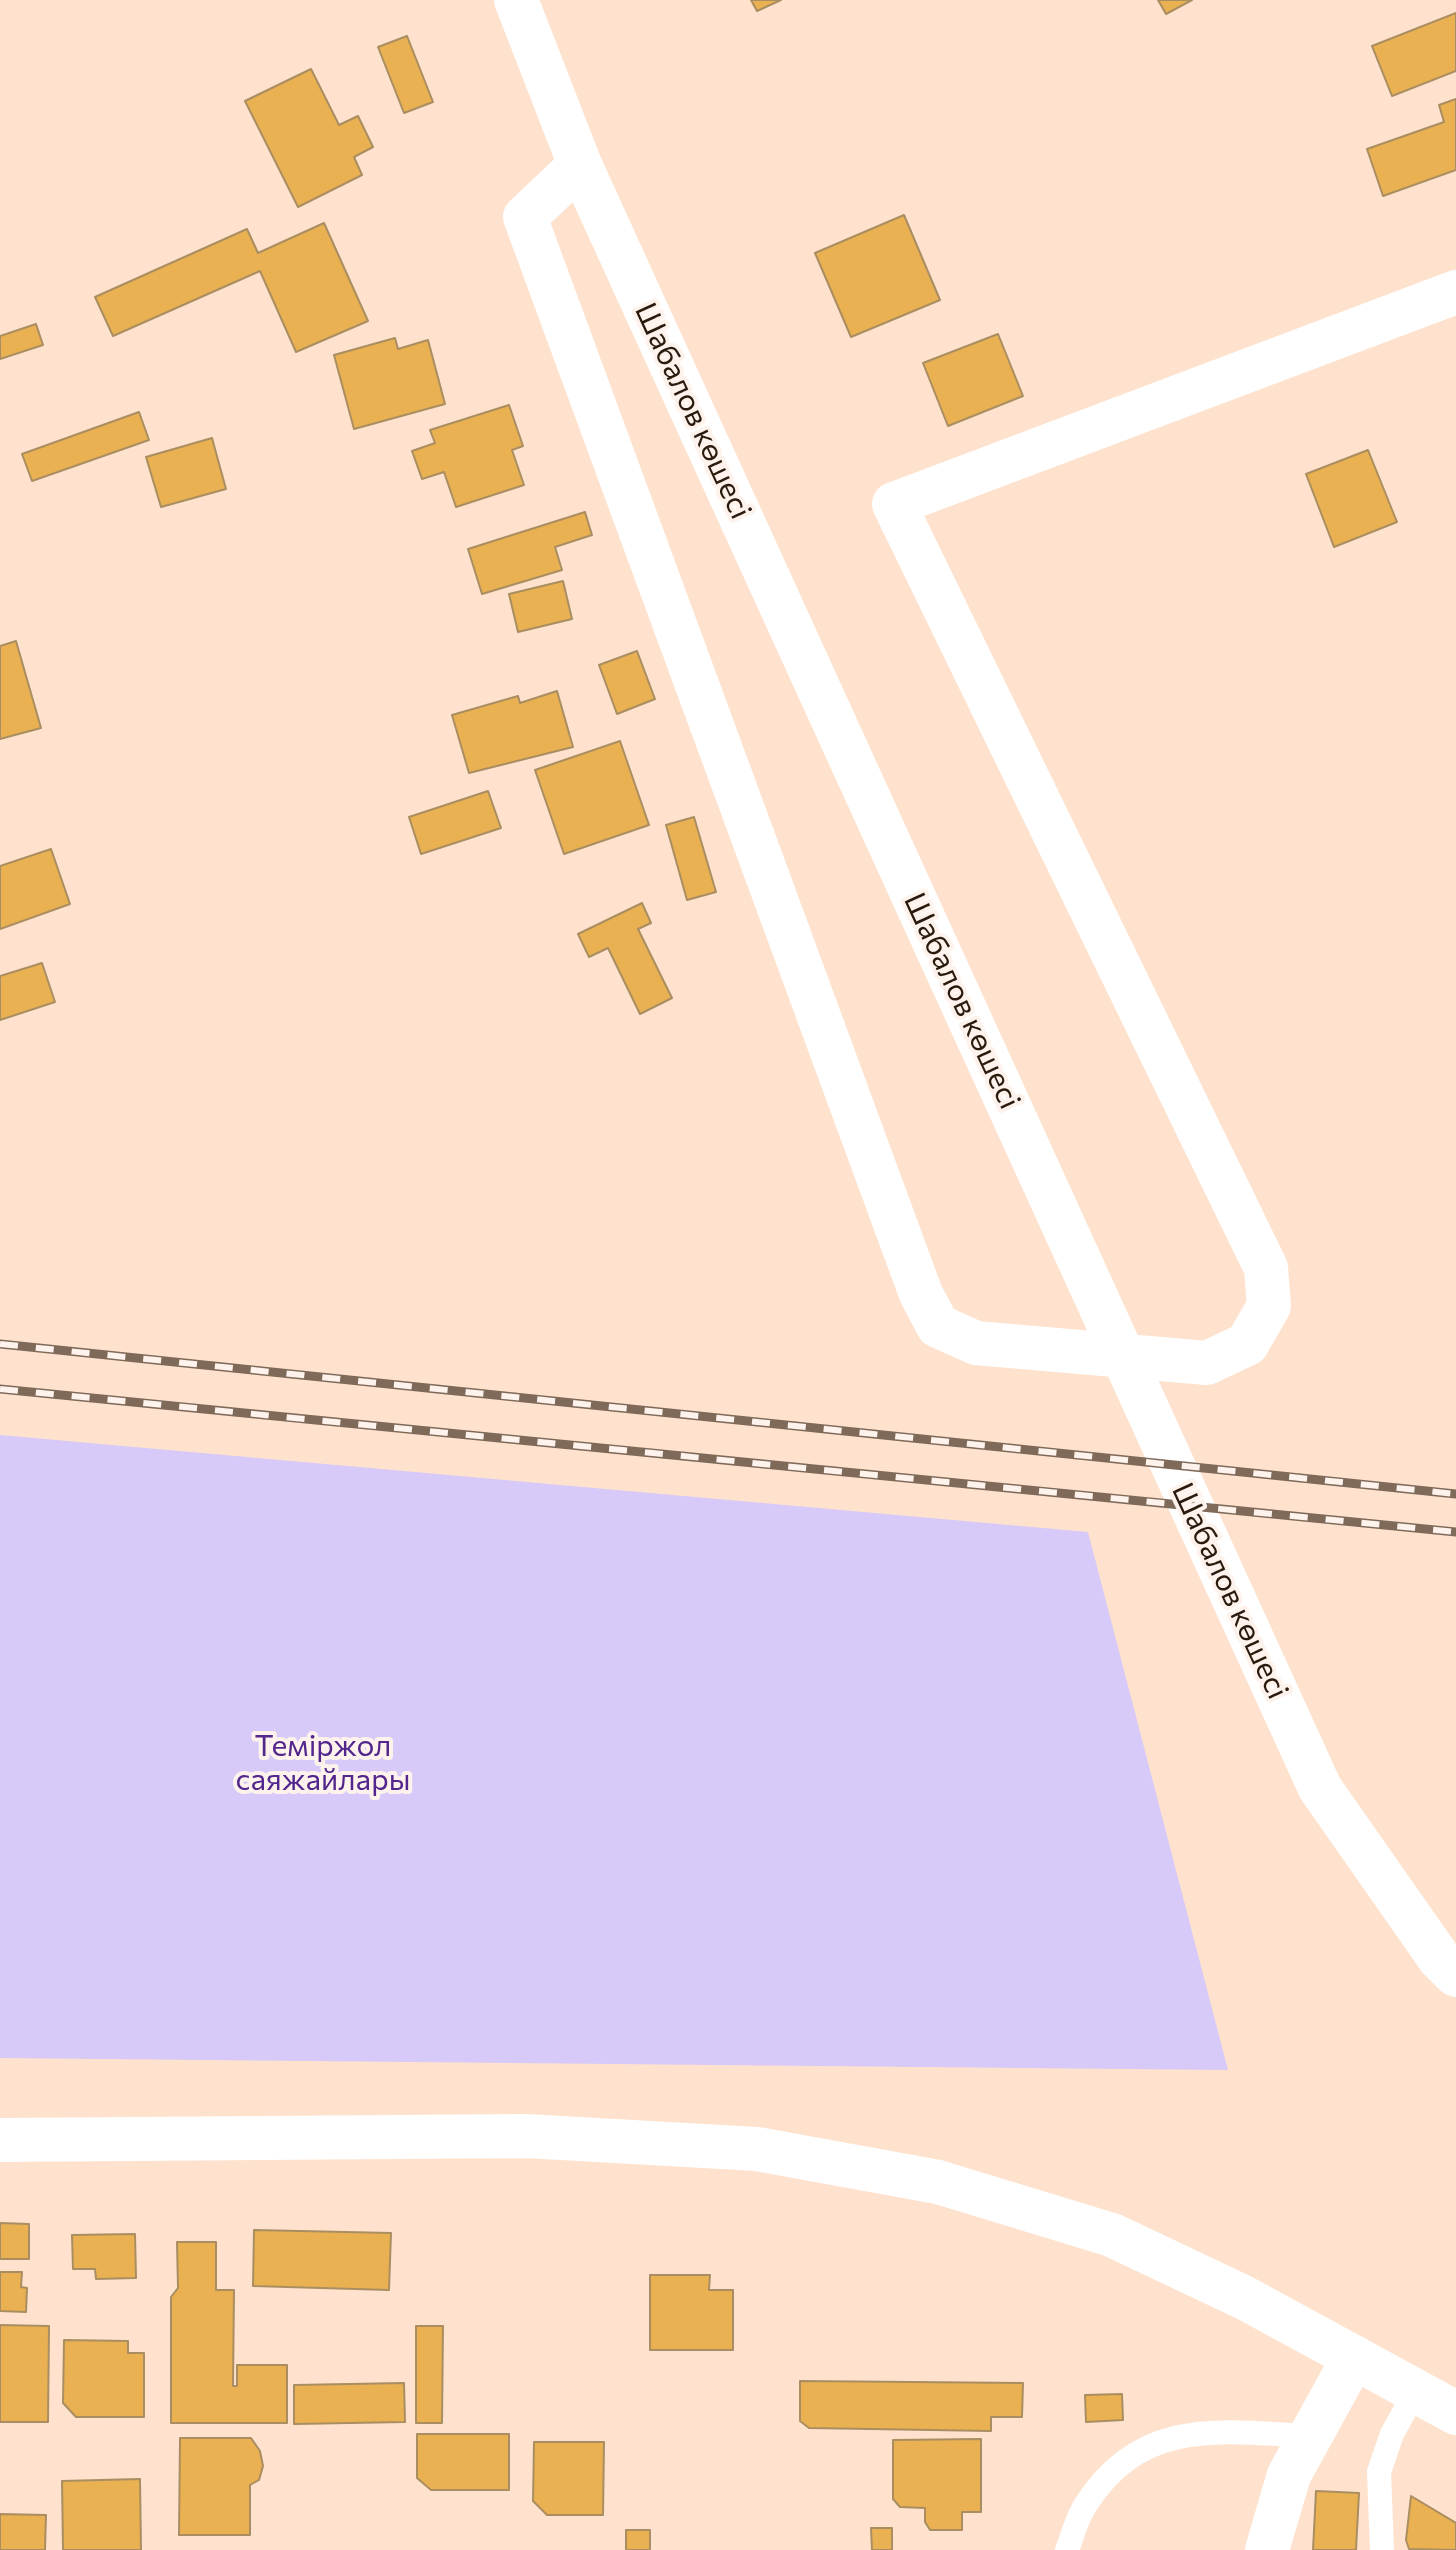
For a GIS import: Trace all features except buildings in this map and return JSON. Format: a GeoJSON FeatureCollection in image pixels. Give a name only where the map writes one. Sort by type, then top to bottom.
{"type":"FeatureCollection","features":[{"type":"Feature","properties":{"kind":"main road","name":"Шабалов көшесі"},"geometry":{"type":"LineString","coordinates":[[516,0],[580,165],[1320,1788],[1439,1958],[1456,1975]]}},
{"type":"Feature","properties":{"kind":"main road"},"geometry":{"type":"LineString","coordinates":[[580,165],[525,217],[921,1294],[938,1326],[976,1343],[1207,1363],[1247,1344],[1269,1306],[1266,1268],[894,504],[1456,292]]}},
{"type":"Feature","properties":{"kind":"main road"},"geometry":{"type":"LineString","coordinates":[[0,2140],[526,2136],[757,2149],[938,2182],[1112,2235],[1245,2298],[1456,2413]]}},
{"type":"Feature","properties":{"kind":"main road"},"geometry":{"type":"LineString","coordinates":[[1267,2550],[1289,2475],[1354,2357]]}},
{"type":"Feature","properties":{"kind":"lane"},"geometry":{"type":"LineString","coordinates":[[1382,2550],[1379,2472],[1392,2434],[1416,2390]]}},
{"type":"Feature","properties":{"kind":"lane"},"geometry":{"type":"LineString","coordinates":[[1067,2550],[1085,2505],[1118,2465],[1149,2444],[1191,2432],[1308,2436]]}},
{"type":"Feature","properties":{"kind":"green space","name":"Теміржол саяжайлары"},"geometry":{"type":"Polygon","coordinates":[[[0,1435],[1088,1532],[1228,2070],[0,2058],[0,1435]]]}},
{"type":"Feature","properties":{"kind":"railway"},"geometry":{"type":"LineString","coordinates":[[0,1344],[1456,1494]]}},
{"type":"Feature","properties":{"kind":"railway"},"geometry":{"type":"LineString","coordinates":[[0,1389],[1456,1532]]}}]}
